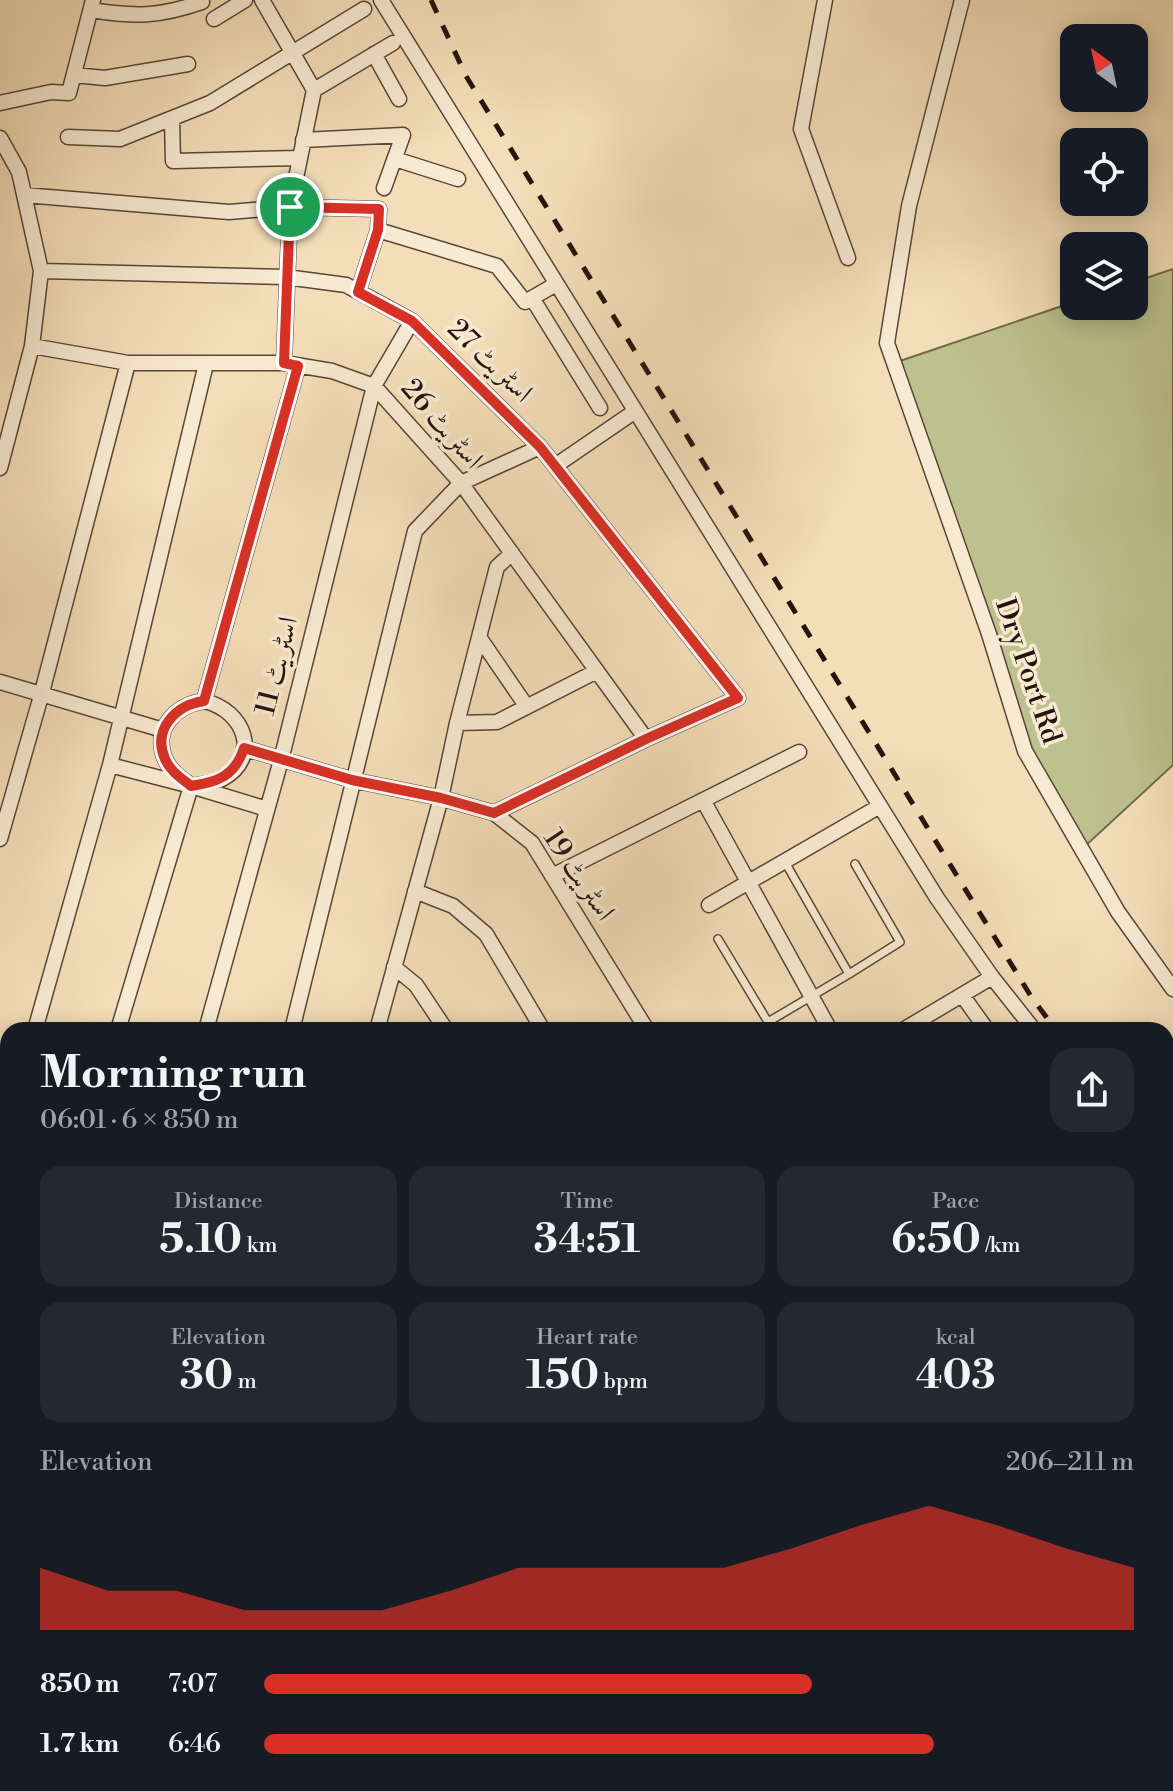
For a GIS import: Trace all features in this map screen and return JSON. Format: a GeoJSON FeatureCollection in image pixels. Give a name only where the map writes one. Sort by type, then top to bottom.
{"type":"FeatureCollection","features":[{"type":"Feature","properties":{"kind":"street"},"geometry":{"type":"LineString","coordinates":[[214,19],[245,0]]}},
{"type":"Feature","properties":{"kind":"street"},"geometry":{"type":"LineString","coordinates":[[204,701],[291,364],[286,277],[290,207],[314,90],[262,0]]}},
{"type":"Feature","properties":{"kind":"street"},"geometry":{"type":"LineString","coordinates":[[381,0],[937,898],[1028,1022]]}},
{"type":"Feature","properties":{"kind":"street"},"geometry":{"type":"LineString","coordinates":[[825,0],[801,129],[848,258]]}},
{"type":"Feature","properties":{"kind":"street","name":"Dry Port Rd"},"geometry":{"type":"LineString","coordinates":[[962,0],[909,206],[887,343],[989,634],[1025,751],[1118,912],[1173,989]]}},
{"type":"Feature","properties":{"kind":"street"},"geometry":{"type":"LineString","coordinates":[[0,103],[51,92],[69,93],[92,5],[135,17],[181,10],[202,2]]}},
{"type":"Feature","properties":{"kind":"street"},"geometry":{"type":"LineString","coordinates":[[68,137],[120,139],[210,103],[364,9]]}},
{"type":"Feature","properties":{"kind":"street"},"geometry":{"type":"LineString","coordinates":[[314,90],[393,43]]}},
{"type":"Feature","properties":{"kind":"street"},"geometry":{"type":"LineString","coordinates":[[374,54],[399,99]]}},
{"type":"Feature","properties":{"kind":"street"},"geometry":{"type":"LineString","coordinates":[[74,75],[105,78],[188,64]]}},
{"type":"Feature","properties":{"kind":"street"},"geometry":{"type":"LineString","coordinates":[[172,119],[173,161],[298,158]]}},
{"type":"Feature","properties":{"kind":"street"},"geometry":{"type":"LineString","coordinates":[[303,140],[403,135],[384,188]]}},
{"type":"Feature","properties":{"kind":"street"},"geometry":{"type":"LineString","coordinates":[[0,138],[19,172],[41,271],[32,346],[0,468]]}},
{"type":"Feature","properties":{"kind":"street"},"geometry":{"type":"LineString","coordinates":[[395,159],[458,179]]}},
{"type":"Feature","properties":{"kind":"street"},"geometry":{"type":"LineString","coordinates":[[24,195],[229,212],[290,207],[379,209],[378,230],[358,292]]}},
{"type":"Feature","properties":{"kind":"street"},"geometry":{"type":"LineString","coordinates":[[378,230],[497,266],[525,302],[551,287]]}},
{"type":"Feature","properties":{"kind":"street","name":"اسٹریٹ 27"},"geometry":{"type":"LineString","coordinates":[[41,271],[286,277],[346,285],[412,321],[540,447],[738,698],[646,739]]}},
{"type":"Feature","properties":{"kind":"street"},"geometry":{"type":"LineString","coordinates":[[532,298],[600,408]]}},
{"type":"Feature","properties":{"kind":"street","name":"اسٹریٹ 11"},"geometry":{"type":"LineString","coordinates":[[208,1022],[281,760],[374,386],[412,321]]}},
{"type":"Feature","properties":{"kind":"street","name":"اسٹریٹ 26"},"geometry":{"type":"LineString","coordinates":[[32,346],[128,363],[291,364],[332,371],[374,386],[461,483],[646,739]]}},
{"type":"Feature","properties":{"kind":"street"},"geometry":{"type":"LineString","coordinates":[[0,839],[41,696],[128,363]]}},
{"type":"Feature","properties":{"kind":"street"},"geometry":{"type":"LineString","coordinates":[[37,1022],[110,765],[206,364]]}},
{"type":"Feature","properties":{"kind":"street"},"geometry":{"type":"LineString","coordinates":[[555,466],[631,414]]}},
{"type":"Feature","properties":{"kind":"street"},"geometry":{"type":"LineString","coordinates":[[294,1022],[415,531],[461,483],[540,447]]}},
{"type":"Feature","properties":{"kind":"street"},"geometry":{"type":"LineString","coordinates":[[379,1022],[441,798],[497,567],[512,553]]}},
{"type":"Feature","properties":{"kind":"street"},"geometry":{"type":"LineString","coordinates":[[479,637],[527,707]]}},
{"type":"Feature","properties":{"kind":"street"},"geometry":{"type":"LineString","coordinates":[[457,723],[497,722],[597,671]]}},
{"type":"Feature","properties":{"kind":"street"},"geometry":{"type":"LineString","coordinates":[[0,682],[163,730]]}},
{"type":"Feature","properties":{"kind":"street"},"geometry":{"type":"LineString","coordinates":[[204,701],[218,704],[230,711],[238,722],[244,748],[231,773],[220,780],[191,786],[170,768],[164,757],[163,730],[179,709],[191,703],[204,701]]}},
{"type":"Feature","properties":{"kind":"street"},"geometry":{"type":"LineString","coordinates":[[494,813],[646,739]]}},
{"type":"Feature","properties":{"kind":"street","name":"اسٹریٹ 19"},"geometry":{"type":"LineString","coordinates":[[244,748],[352,780],[441,798],[494,813],[532,843],[642,1022]]}},
{"type":"Feature","properties":{"kind":"street"},"geometry":{"type":"LineString","coordinates":[[552,876],[799,752]]}},
{"type":"Feature","properties":{"kind":"street"},"geometry":{"type":"LineString","coordinates":[[110,765],[267,809]]}},
{"type":"Feature","properties":{"kind":"street"},"geometry":{"type":"LineString","coordinates":[[120,1022],[191,786]]}},
{"type":"Feature","properties":{"kind":"street"},"geometry":{"type":"LineString","coordinates":[[703,800],[826,1022]]}},
{"type":"Feature","properties":{"kind":"street"},"geometry":{"type":"LineString","coordinates":[[709,905],[880,806]]}},
{"type":"Feature","properties":{"kind":"street"},"geometry":{"type":"LineString","coordinates":[[415,891],[453,906],[486,934],[538,1022]]}},
{"type":"Feature","properties":{"kind":"street"},"geometry":{"type":"LineString","coordinates":[[394,967],[416,985],[441,1022]]}},
{"type":"Feature","properties":{"kind":"street"},"geometry":{"type":"LineString","coordinates":[[916,1022],[992,977]]}},
{"type":"Feature","properties":{"kind":"street"},"geometry":{"type":"LineString","coordinates":[[962,995],[981,1022]]}},
{"type":"Feature","properties":{"kind":"lane"},"geometry":{"type":"LineString","coordinates":[[785,862],[849,974]]}},
{"type":"Feature","properties":{"kind":"lane"},"geometry":{"type":"LineString","coordinates":[[718,939],[768,1022],[900,942],[855,864]]}},
{"type":"Feature","properties":{"kind":"green space"},"geometry":{"type":"Polygon","coordinates":[[[1173,269],[1173,765],[1082,849],[1025,751],[894,363],[1060,307],[1060,320],[1148,320],[1148,277],[1173,269]]]}},
{"type":"Feature","properties":{"kind":"railway"},"geometry":{"type":"LineString","coordinates":[[431,0],[466,76],[1032,998],[1050,1022]]}},
{"type":"Feature","properties":{"kind":"route"},"geometry":{"type":"LineString","coordinates":[[290,207],[379,209],[378,230],[358,292],[412,321],[540,447],[738,698],[494,813],[441,798],[352,780],[244,748],[231,773],[206,784],[191,786],[170,768],[164,757],[163,730],[179,709],[204,701],[298,366],[284,363],[290,207]]}}]}
